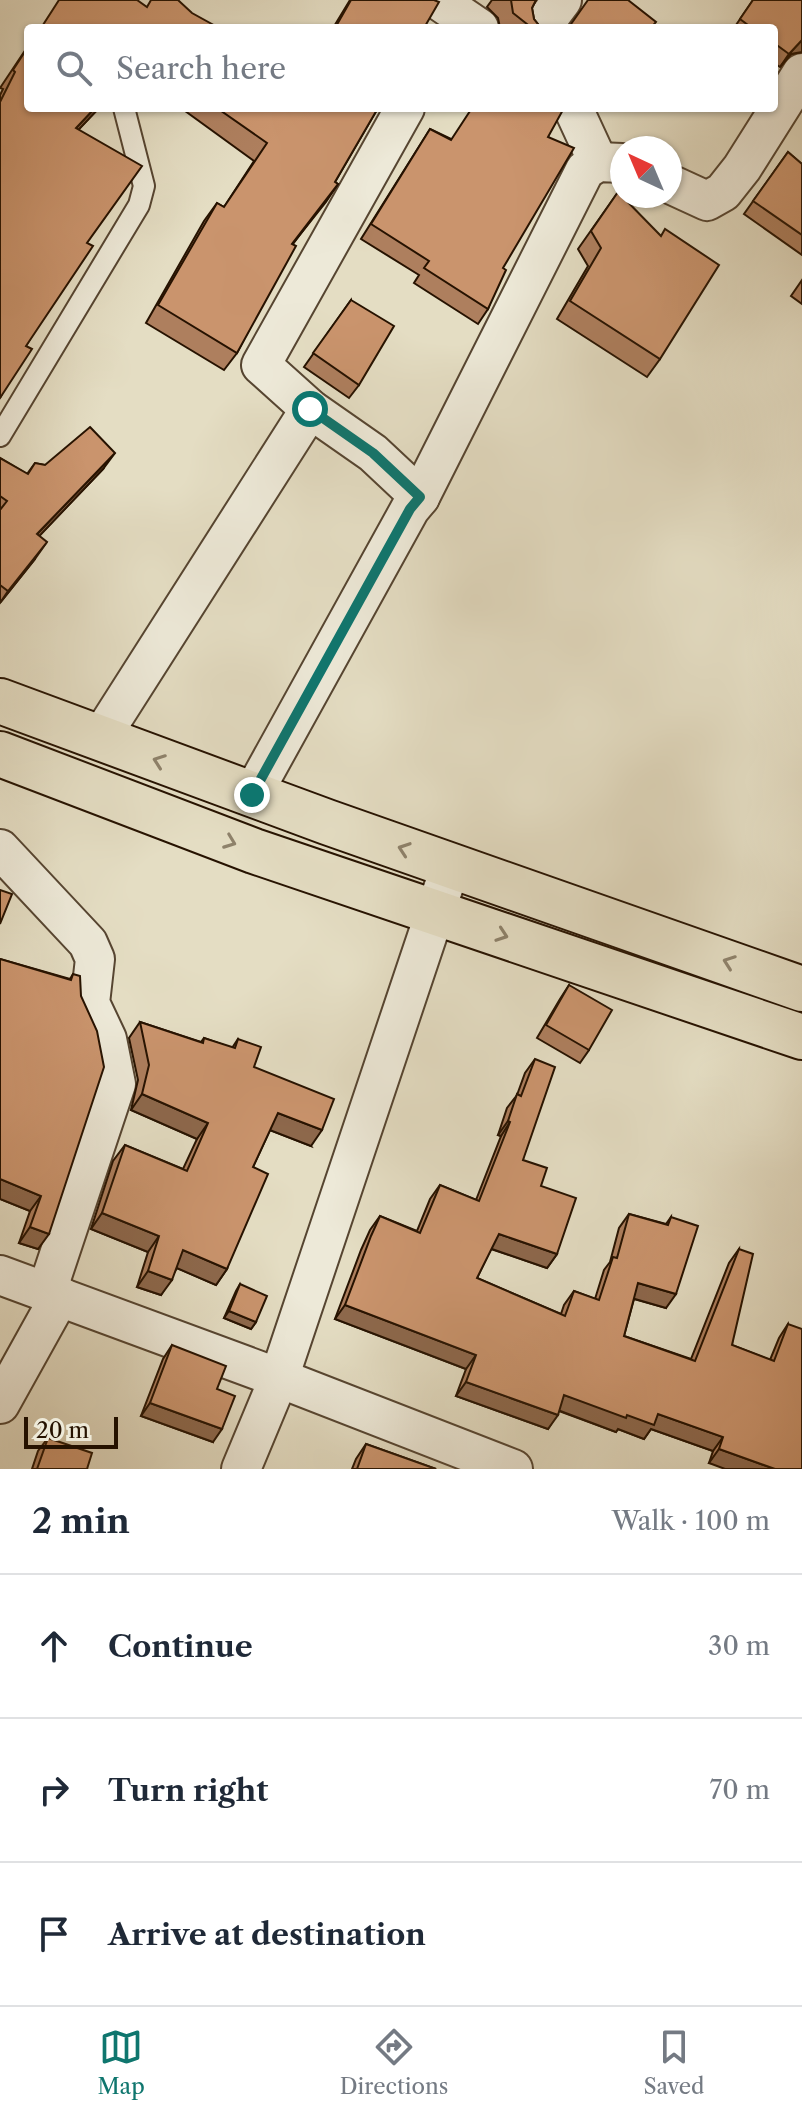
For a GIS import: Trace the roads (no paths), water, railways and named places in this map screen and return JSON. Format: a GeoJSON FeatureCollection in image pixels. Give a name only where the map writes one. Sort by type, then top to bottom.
{"type":"FeatureCollection","features":[{"type":"Feature","properties":{"kind":"highway"},"geometry":{"type":"LineString","coordinates":[[0,701],[99,740],[451,865],[797,977]]}},
{"type":"Feature","properties":{"kind":"highway"},"geometry":{"type":"LineString","coordinates":[[0,754],[254,851],[802,1037]]}},
{"type":"Feature","properties":{"kind":"street"},"geometry":{"type":"LineString","coordinates":[[544,24],[562,0]]}},
{"type":"Feature","properties":{"kind":"street"},"geometry":{"type":"LineString","coordinates":[[778,109],[802,73]]}},
{"type":"Feature","properties":{"kind":"street"},"geometry":{"type":"LineString","coordinates":[[403,112],[261,365],[310,409],[373,453],[420,497]]}},
{"type":"Feature","properties":{"kind":"street"},"geometry":{"type":"LineString","coordinates":[[252,795],[410,509],[420,497],[585,170],[610,162],[576,112]]}},
{"type":"Feature","properties":{"kind":"street"},"geometry":{"type":"LineString","coordinates":[[682,190],[707,201],[723,192],[776,112]]}},
{"type":"Feature","properties":{"kind":"street"},"geometry":{"type":"LineString","coordinates":[[99,740],[310,409]]}},
{"type":"Feature","properties":{"kind":"street"},"geometry":{"type":"LineString","coordinates":[[0,849],[88,943],[95,959],[90,1003],[107,1039],[116,1084],[54,1294],[0,1404]]}},
{"type":"Feature","properties":{"kind":"street"},"geometry":{"type":"LineString","coordinates":[[241,1469],[279,1378],[451,865]]}},
{"type":"Feature","properties":{"kind":"street"},"geometry":{"type":"LineString","coordinates":[[0,1275],[513,1469]]}},
{"type":"Feature","properties":{"kind":"lane"},"geometry":{"type":"LineString","coordinates":[[0,436],[139,205],[144,186],[125,112]]}}]}
